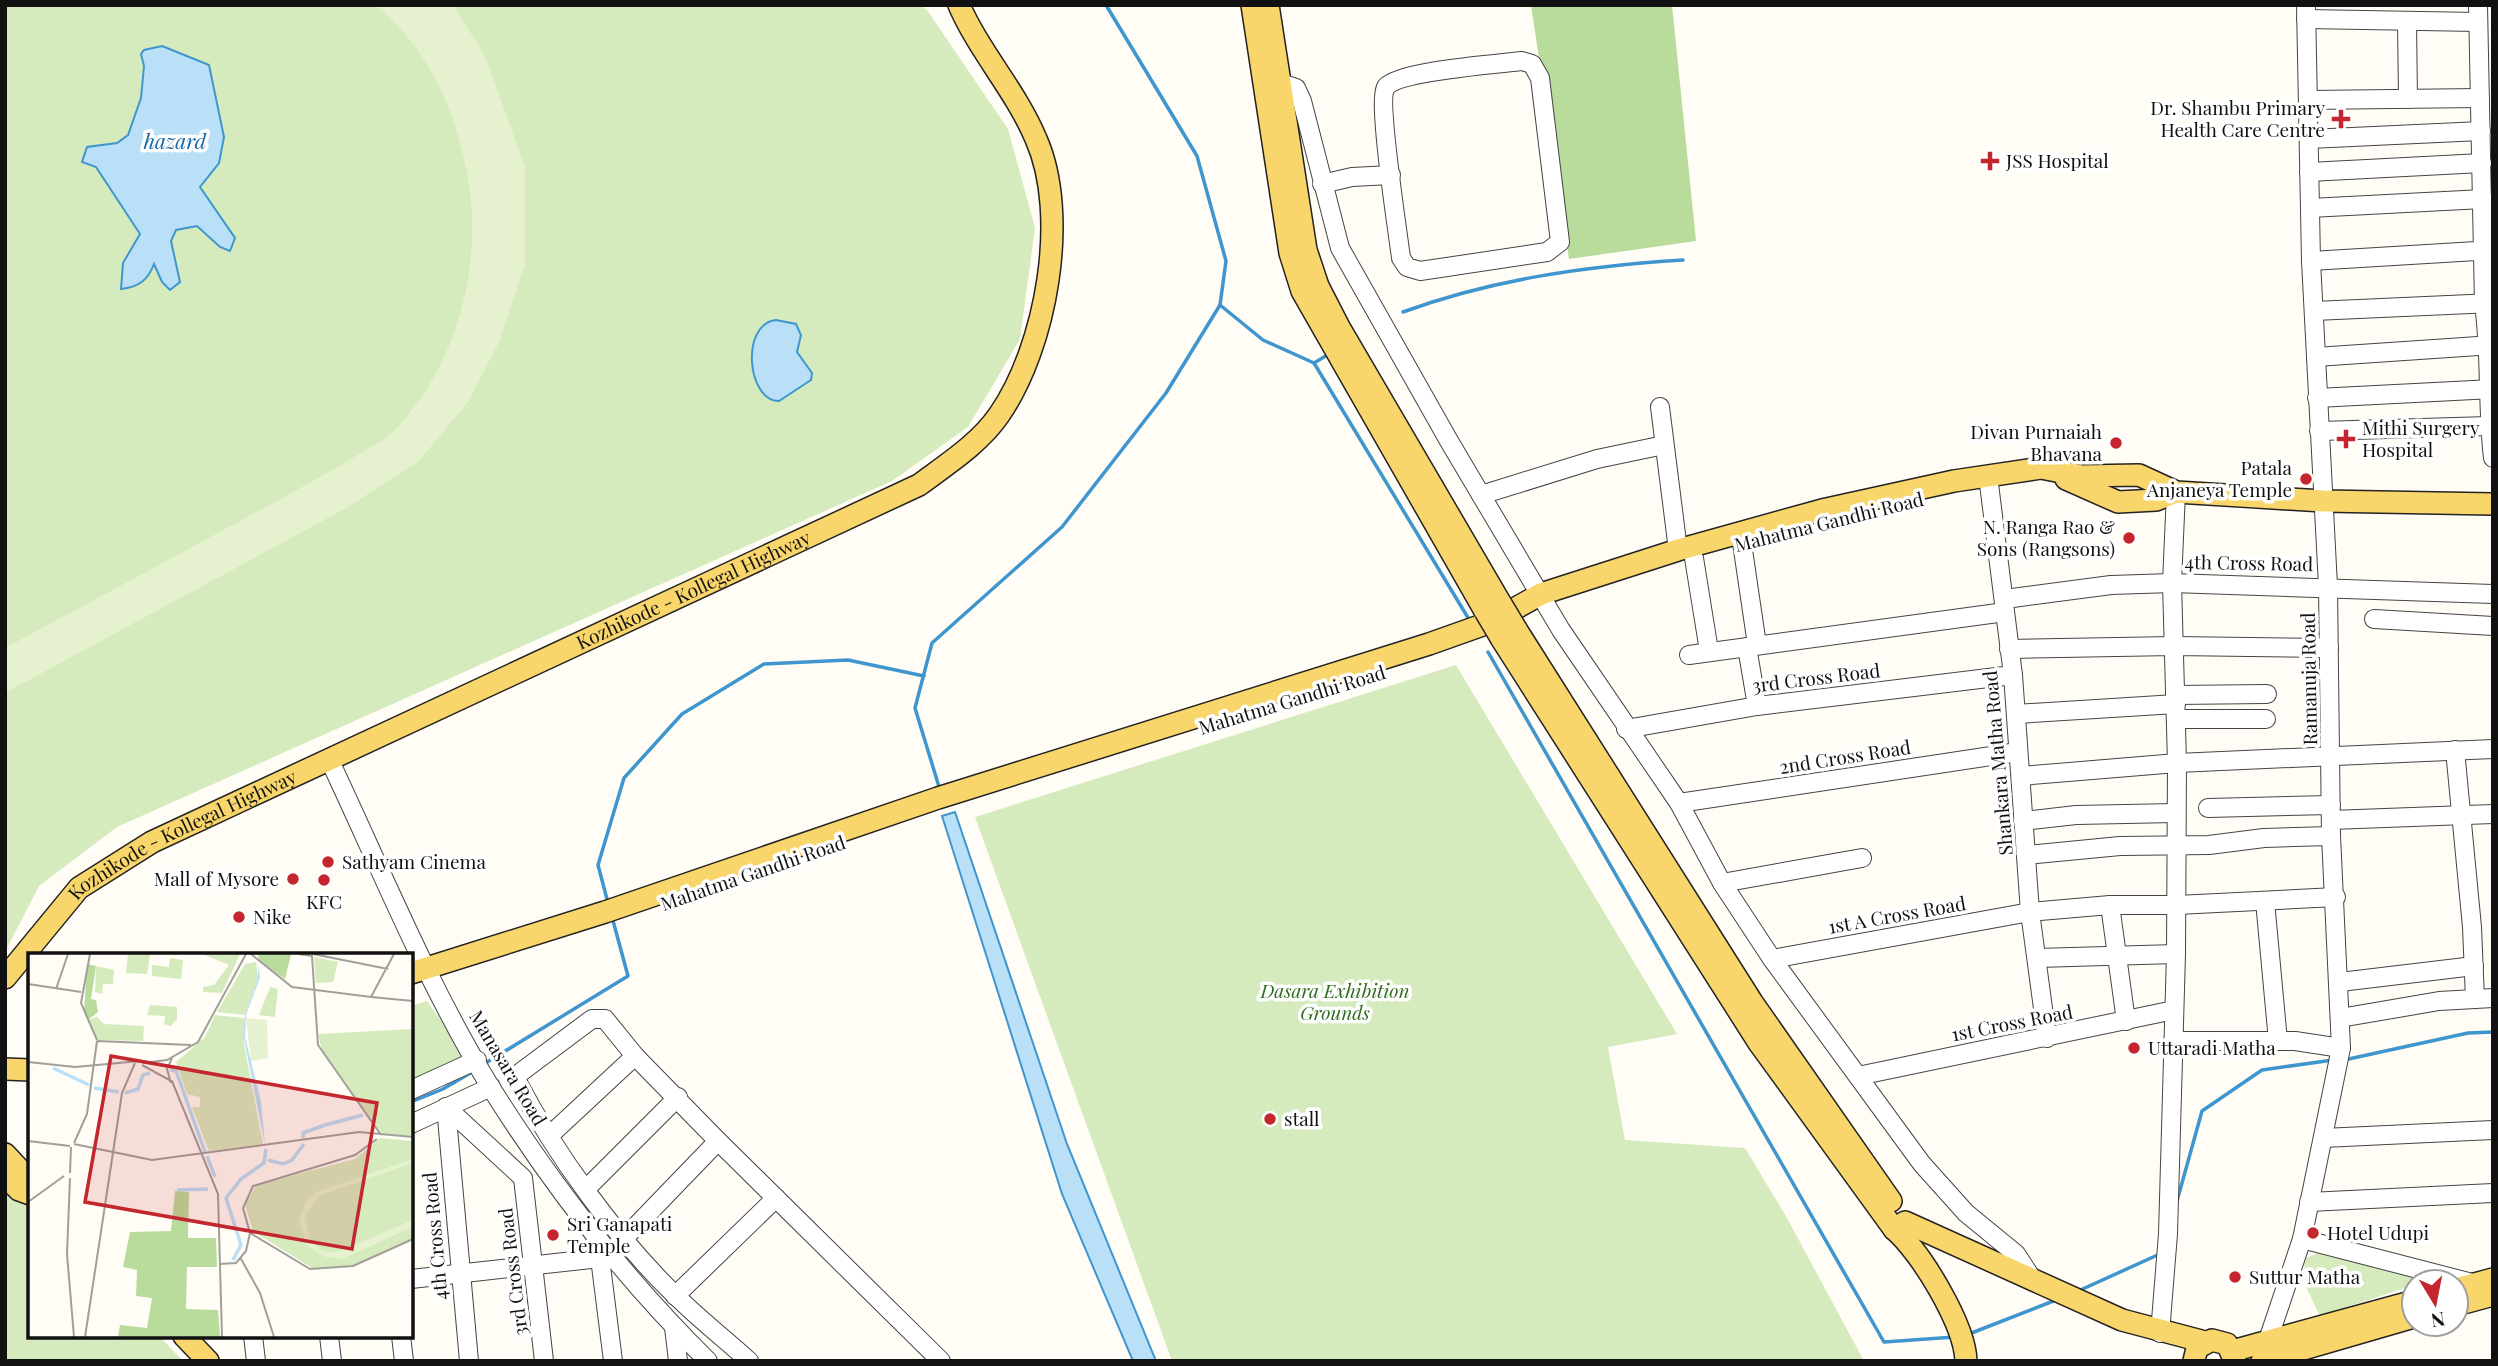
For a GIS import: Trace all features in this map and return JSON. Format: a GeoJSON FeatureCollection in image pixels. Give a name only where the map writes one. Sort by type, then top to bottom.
{"type":"FeatureCollection","features":[{"type":"Feature","properties":{"kind":"main road","name":"Kozhikode - Kollegal Highway"},"geometry":{"type":"LineString","coordinates":[[5,978],[79,888],[152,842],[919,485],[970,447],[999,416],[1021,377],[1037,334],[1045,291],[1052,196],[1046,164],[1036,138],[970,30],[959,5]]}},
{"type":"Feature","properties":{"kind":"main road"},"geometry":{"type":"LineString","coordinates":[[1252,5],[1290,253],[1302,291],[1508,633],[1902,1230],[1957,1321],[1966,1356]]}},
{"type":"Feature","properties":{"kind":"main road"},"geometry":{"type":"LineString","coordinates":[[1268,5],[1306,250],[1318,286],[1493,608]]}},
{"type":"Feature","properties":{"kind":"main road","name":"Mahatma Gandhi Road"},"geometry":{"type":"LineString","coordinates":[[423,973],[617,914],[947,800],[1439,654],[1495,631],[1544,599],[1822,510],[1954,481],[2043,476],[2062,477],[2118,502],[2156,500],[2176,492],[2323,501],[2493,504]]}},
{"type":"Feature","properties":{"kind":"main road","name":"Mahatma Gandhi Road"},"geometry":{"type":"LineString","coordinates":[[1686,554],[1742,543],[1989,481]]}},
{"type":"Feature","properties":{"kind":"main road"},"geometry":{"type":"LineString","coordinates":[[5,1069],[28,1070]]}},
{"type":"Feature","properties":{"kind":"main road"},"geometry":{"type":"LineString","coordinates":[[5,1081],[28,1081]]}},
{"type":"Feature","properties":{"kind":"main road"},"geometry":{"type":"LineString","coordinates":[[5,1154],[28,1179]]}},
{"type":"Feature","properties":{"kind":"main road"},"geometry":{"type":"LineString","coordinates":[[5,1176],[19,1191],[28,1193]]}},
{"type":"Feature","properties":{"kind":"main road"},"geometry":{"type":"LineString","coordinates":[[1902,1230],[2031,1277],[2122,1320],[2160,1333],[2193,1355],[2220,1341],[2234,1356],[2265,1352],[2400,1320]]}},
{"type":"Feature","properties":{"kind":"main road"},"geometry":{"type":"LineString","coordinates":[[2265,1352],[2400,1306]]}},
{"type":"Feature","properties":{"kind":"main road"},"geometry":{"type":"LineString","coordinates":[[186,1338],[208,1361]]}},
{"type":"Feature","properties":{"kind":"street"},"geometry":{"type":"LineString","coordinates":[[2306,12],[2407,21],[2478,14],[2483,198],[2489,250],[2488,303],[2492,389],[2489,426],[2493,458]]}},
{"type":"Feature","properties":{"kind":"street","name":"Ramanuja Road"},"geometry":{"type":"LineString","coordinates":[[2265,1352],[2302,1239],[2341,1048],[2331,820],[2328,586],[2311,261],[2306,12]]}},
{"type":"Feature","properties":{"kind":"street"},"geometry":{"type":"LineString","coordinates":[[2407,21],[2408,99]]}},
{"type":"Feature","properties":{"kind":"street"},"geometry":{"type":"LineString","coordinates":[[1522,61],[1532,64],[1540,78],[1560,242],[1547,251],[1420,271],[1411,269],[1401,258],[1391,175],[1382,102],[1386,87],[1393,81],[1419,74],[1522,61]]}},
{"type":"Feature","properties":{"kind":"street"},"geometry":{"type":"LineString","coordinates":[[1281,83],[1296,88],[1302,100],[1340,248],[1480,495],[1626,729],[1679,803],[1722,883],[1772,959],[1923,1164],[1966,1213],[2016,1254],[2031,1277]]}},
{"type":"Feature","properties":{"kind":"street"},"geometry":{"type":"LineString","coordinates":[[2308,100],[2480,98]]}},
{"type":"Feature","properties":{"kind":"street"},"geometry":{"type":"LineString","coordinates":[[2309,139],[2481,131]]}},
{"type":"Feature","properties":{"kind":"street"},"geometry":{"type":"LineString","coordinates":[[2309,172],[2482,163]]}},
{"type":"Feature","properties":{"kind":"street"},"geometry":{"type":"LineString","coordinates":[[1322,184],[1352,177],[1391,175]]}},
{"type":"Feature","properties":{"kind":"street"},"geometry":{"type":"LineString","coordinates":[[2310,208],[2483,198]]}},
{"type":"Feature","properties":{"kind":"street"},"geometry":{"type":"LineString","coordinates":[[2311,261],[2489,250]]}},
{"type":"Feature","properties":{"kind":"street"},"geometry":{"type":"LineString","coordinates":[[2314,311],[2488,303]]}},
{"type":"Feature","properties":{"kind":"street"},"geometry":{"type":"LineString","coordinates":[[2316,357],[2491,346]]}},
{"type":"Feature","properties":{"kind":"street"},"geometry":{"type":"LineString","coordinates":[[2318,398],[2492,389]]}},
{"type":"Feature","properties":{"kind":"street"},"geometry":{"type":"LineString","coordinates":[[1660,407],[1664,445],[1709,651]]}},
{"type":"Feature","properties":{"kind":"street"},"geometry":{"type":"LineString","coordinates":[[2319,431],[2489,426]]}},
{"type":"Feature","properties":{"kind":"street"},"geometry":{"type":"LineString","coordinates":[[1480,495],[1598,459],[1664,445]]}},
{"type":"Feature","properties":{"kind":"street","name":"Shankara Matha Road"},"geometry":{"type":"LineString","coordinates":[[1989,481],[2013,676],[2030,912],[2047,1038]]}},
{"type":"Feature","properties":{"kind":"street"},"geometry":{"type":"LineString","coordinates":[[2160,1333],[2168,1234],[2177,905],[2177,763],[2172,583],[2176,492]]}},
{"type":"Feature","properties":{"kind":"street"},"geometry":{"type":"LineString","coordinates":[[1742,543],[1757,706]]}},
{"type":"Feature","properties":{"kind":"street","name":"4th Cross Road"},"geometry":{"type":"LineString","coordinates":[[1689,655],[2005,605],[2111,585],[2172,583],[2328,586],[2493,594]]}},
{"type":"Feature","properties":{"kind":"street"},"geometry":{"type":"LineString","coordinates":[[2375,619],[2493,626]]}},
{"type":"Feature","properties":{"kind":"street"},"geometry":{"type":"LineString","coordinates":[[2009,649],[2174,646],[2329,648]]}},
{"type":"Feature","properties":{"kind":"street","name":"3rd Cross Road"},"geometry":{"type":"LineString","coordinates":[[1626,729],[1757,706],[2013,676]]}},
{"type":"Feature","properties":{"kind":"street"},"geometry":{"type":"LineString","coordinates":[[2016,714],[2176,706],[2267,694]]}},
{"type":"Feature","properties":{"kind":"street"},"geometry":{"type":"LineString","coordinates":[[2176,706],[2266,719]]}},
{"type":"Feature","properties":{"kind":"street"},"geometry":{"type":"LineString","coordinates":[[2021,776],[2177,763],[2332,758],[2493,748]]}},
{"type":"Feature","properties":{"kind":"street"},"geometry":{"type":"LineString","coordinates":[[2340,1018],[2438,1001],[2484,998],[2474,966],[2455,750]]}},
{"type":"Feature","properties":{"kind":"street","name":"2nd Cross Road"},"geometry":{"type":"LineString","coordinates":[[1679,803],[2018,752]]}},
{"type":"Feature","properties":{"kind":"street","name":"Manasara Road"},"geometry":{"type":"LineString","coordinates":[[329,759],[423,973],[489,1084],[605,1255],[708,1361]]}},
{"type":"Feature","properties":{"kind":"street"},"geometry":{"type":"LineString","coordinates":[[2208,808],[2331,820],[2493,814]]}},
{"type":"Feature","properties":{"kind":"street"},"geometry":{"type":"LineString","coordinates":[[2023,821],[2076,815],[2176,813]]}},
{"type":"Feature","properties":{"kind":"street"},"geometry":{"type":"LineString","coordinates":[[2027,855],[2120,846],[2175,845],[2331,820]]}},
{"type":"Feature","properties":{"kind":"street"},"geometry":{"type":"LineString","coordinates":[[1722,883],[1862,858]]}},
{"type":"Feature","properties":{"kind":"street","name":"1st A Cross Road"},"geometry":{"type":"LineString","coordinates":[[1772,959],[2030,912],[2110,905],[2177,905],[2336,897]]}},
{"type":"Feature","properties":{"kind":"street"},"geometry":{"type":"LineString","coordinates":[[2265,901],[2278,1041]]}},
{"type":"Feature","properties":{"kind":"street"},"geometry":{"type":"LineString","coordinates":[[2110,905],[2126,1021]]}},
{"type":"Feature","properties":{"kind":"street"},"geometry":{"type":"LineString","coordinates":[[2037,958],[2176,954]]}},
{"type":"Feature","properties":{"kind":"street"},"geometry":{"type":"LineString","coordinates":[[2340,982],[2474,966]]}},
{"type":"Feature","properties":{"kind":"street","name":"1st Cross Road"},"geometry":{"type":"LineString","coordinates":[[1858,1076],[2174,1010]]}},
{"type":"Feature","properties":{"kind":"street"},"geometry":{"type":"LineString","coordinates":[[749,1361],[675,1296],[623,1240],[549,1136],[518,1085],[517,1074],[584,1023],[599,1018],[605,1019],[635,1056],[678,1097],[718,1141],[941,1361]]}},
{"type":"Feature","properties":{"kind":"street"},"geometry":{"type":"LineString","coordinates":[[2173,1041],[2278,1041],[2341,1048]]}},
{"type":"Feature","properties":{"kind":"street"},"geometry":{"type":"LineString","coordinates":[[549,1136],[635,1056]]}},
{"type":"Feature","properties":{"kind":"street"},"geometry":{"type":"LineString","coordinates":[[413,1089],[477,1060]]}},
{"type":"Feature","properties":{"kind":"street"},"geometry":{"type":"LineString","coordinates":[[413,1123],[489,1084]]}},
{"type":"Feature","properties":{"kind":"street"},"geometry":{"type":"LineString","coordinates":[[587,1188],[678,1097]]}},
{"type":"Feature","properties":{"kind":"street","name":"4th Cross Road"},"geometry":{"type":"LineString","coordinates":[[446,1108],[468,1361]]}},
{"type":"Feature","properties":{"kind":"street","name":"3rd Cross Road"},"geometry":{"type":"LineString","coordinates":[[446,1108],[523,1178],[544,1361]]}},
{"type":"Feature","properties":{"kind":"street"},"geometry":{"type":"LineString","coordinates":[[2323,1138],[2493,1130]]}},
{"type":"Feature","properties":{"kind":"street"},"geometry":{"type":"LineString","coordinates":[[413,1279],[605,1255],[623,1240],[718,1141]]}},
{"type":"Feature","properties":{"kind":"street"},"geometry":{"type":"LineString","coordinates":[[2309,1202],[2493,1193]]}},
{"type":"Feature","properties":{"kind":"street"},"geometry":{"type":"LineString","coordinates":[[675,1296],[776,1198]]}},
{"type":"Feature","properties":{"kind":"street"},"geometry":{"type":"LineString","coordinates":[[2302,1239],[2479,1287]]}},
{"type":"Feature","properties":{"kind":"street"},"geometry":{"type":"LineString","coordinates":[[605,1255],[613,1361]]}},
{"type":"Feature","properties":{"kind":"street"},"geometry":{"type":"LineString","coordinates":[[674,1327],[678,1361]]}},
{"type":"Feature","properties":{"kind":"street"},"geometry":{"type":"LineString","coordinates":[[253,1338],[256,1361]]}},
{"type":"Feature","properties":{"kind":"street"},"geometry":{"type":"LineString","coordinates":[[329,1338],[332,1361]]}},
{"type":"Feature","properties":{"kind":"street"},"geometry":{"type":"LineString","coordinates":[[401,1338],[404,1361]]}},
{"type":"Feature","properties":{"kind":"green space"},"geometry":{"type":"Polygon","coordinates":[[[5,5],[919,5],[927,10],[1008,129],[1035,228],[1020,339],[968,427],[892,481],[117,827],[39,886],[5,952],[5,5]]]}},
{"type":"Feature","properties":{"kind":"green space"},"geometry":{"type":"Polygon","coordinates":[[[375,5],[453,5],[485,56],[525,167],[525,264],[500,340],[468,402],[419,461],[348,507],[5,693],[5,648],[287,496],[383,440],[418,402],[436,373],[461,311],[468,278],[472,211],[468,178],[456,129],[437,82],[411,41],[375,5]]]}},
{"type":"Feature","properties":{"kind":"green space"},"geometry":{"type":"Polygon","coordinates":[[[1531,5],[1672,5],[1696,241],[1569,259],[1531,5]]]}},
{"type":"Feature","properties":{"kind":"green space","name":"Dasara Exhibition Grounds"},"geometry":{"type":"Polygon","coordinates":[[[1456,665],[1677,1034],[1608,1047],[1625,1140],[1745,1148],[1787,1218],[1864,1361],[1172,1361],[975,817],[1456,665]]]}},
{"type":"Feature","properties":{"kind":"green space"},"geometry":{"type":"Polygon","coordinates":[[[427,1001],[469,1059],[413,1084],[413,1005],[427,1001]]]}},
{"type":"Feature","properties":{"kind":"green space"},"geometry":{"type":"Polygon","coordinates":[[[5,1182],[28,1204],[28,1338],[161,1338],[183,1361],[5,1361],[5,1182]]]}},
{"type":"Feature","properties":{"kind":"green space"},"geometry":{"type":"Polygon","coordinates":[[[2318,1253],[2400,1273],[2400,1290],[2320,1316],[2306,1287],[2304,1259],[2318,1253]]]}},
{"type":"Feature","properties":{"kind":"water","name":"hazard"},"geometry":{"type":"Polygon","coordinates":[[[162,46],[209,65],[224,137],[219,163],[200,187],[235,238],[230,251],[220,247],[197,226],[176,230],[171,241],[180,282],[170,290],[162,282],[154,264],[142,282],[121,289],[123,263],[140,234],[96,167],[82,162],[87,147],[117,143],[128,135],[141,98],[144,66],[141,54],[144,50],[162,46]]]}},
{"type":"Feature","properties":{"kind":"water"},"geometry":{"type":"Polygon","coordinates":[[[776,320],[796,324],[801,335],[797,352],[812,373],[811,380],[779,401],[768,398],[760,389],[752,362],[757,334],[764,325],[776,320]]]}},
{"type":"Feature","properties":{"kind":"water"},"geometry":{"type":"Polygon","coordinates":[[[955,812],[1067,1144],[1156,1361],[1133,1361],[1062,1194],[942,816],[955,812]]]}},
{"type":"Feature","properties":{"kind":"waterway"},"geometry":{"type":"LineString","coordinates":[[940,790],[915,708],[932,643],[1062,527],[1166,393],[1220,305],[1226,261],[1197,156],[1106,5]]}},
{"type":"Feature","properties":{"kind":"waterway"},"geometry":{"type":"LineString","coordinates":[[1403,312],[1471,291],[1541,276],[1683,260]]}},
{"type":"Feature","properties":{"kind":"waterway"},"geometry":{"type":"LineString","coordinates":[[1220,305],[1263,340],[1314,363],[1470,621]]}},
{"type":"Feature","properties":{"kind":"waterway"},"geometry":{"type":"LineString","coordinates":[[1314,363],[1329,354]]}},
{"type":"Feature","properties":{"kind":"waterway"},"geometry":{"type":"LineString","coordinates":[[1488,652],[1884,1342],[1955,1337]]}},
{"type":"Feature","properties":{"kind":"waterway"},"geometry":{"type":"LineString","coordinates":[[608,903],[598,865],[624,778],[682,714],[764,664],[848,660],[924,676]]}},
{"type":"Feature","properties":{"kind":"waterway"},"geometry":{"type":"LineString","coordinates":[[484,1064],[628,976],[612,917]]}},
{"type":"Feature","properties":{"kind":"waterway"},"geometry":{"type":"LineString","coordinates":[[2344,1060],[2468,1033],[2493,1032]]}},
{"type":"Feature","properties":{"kind":"waterway"},"geometry":{"type":"LineString","coordinates":[[2177,1201],[2202,1111],[2262,1070],[2333,1060]]}},
{"type":"Feature","properties":{"kind":"waterway"},"geometry":{"type":"LineString","coordinates":[[413,1101],[443,1089],[472,1072]]}},
{"type":"Feature","properties":{"kind":"waterway"},"geometry":{"type":"LineString","coordinates":[[2076,1292],[2162,1253]]}},
{"type":"Feature","properties":{"kind":"waterway"},"geometry":{"type":"LineString","coordinates":[[1969,1334],[2056,1300]]}},
{"type":"Feature","properties":{"kind":"place","name":"Dr. Shambu Primary Health Care Centre"},"geometry":{"type":"Point","coordinates":[2341,119]}},
{"type":"Feature","properties":{"kind":"place","name":"JSS Hospital"},"geometry":{"type":"Point","coordinates":[1990,161]}},
{"type":"Feature","properties":{"kind":"place","name":"Mithi Surgery Hospital"},"geometry":{"type":"Point","coordinates":[2346,439]}},
{"type":"Feature","properties":{"kind":"place","name":"Divan Purnaiah Bhavana"},"geometry":{"type":"Point","coordinates":[2116,443]}},
{"type":"Feature","properties":{"kind":"place","name":"Patala Anjaneya Temple"},"geometry":{"type":"Point","coordinates":[2306,479]}},
{"type":"Feature","properties":{"kind":"place","name":"N. Ranga Rao & Sons (Rangsons)"},"geometry":{"type":"Point","coordinates":[2129,538]}},
{"type":"Feature","properties":{"kind":"place","name":"Sathyam Cinema"},"geometry":{"type":"Point","coordinates":[328,862]}},
{"type":"Feature","properties":{"kind":"place","name":"Mall of Mysore"},"geometry":{"type":"Point","coordinates":[293,879]}},
{"type":"Feature","properties":{"kind":"place","name":"KFC"},"geometry":{"type":"Point","coordinates":[324,880]}},
{"type":"Feature","properties":{"kind":"place","name":"Nike"},"geometry":{"type":"Point","coordinates":[239,917]}},
{"type":"Feature","properties":{"kind":"place","name":"Uttaradi Matha"},"geometry":{"type":"Point","coordinates":[2134,1048]}},
{"type":"Feature","properties":{"kind":"place","name":"stall"},"geometry":{"type":"Point","coordinates":[1270,1119]}},
{"type":"Feature","properties":{"kind":"place","name":"Hotel Udupi"},"geometry":{"type":"Point","coordinates":[2313,1233]}},
{"type":"Feature","properties":{"kind":"place","name":"Sri Ganapati Temple"},"geometry":{"type":"Point","coordinates":[553,1235]}},
{"type":"Feature","properties":{"kind":"place","name":"Suttur Matha"},"geometry":{"type":"Point","coordinates":[2235,1277]}}]}
